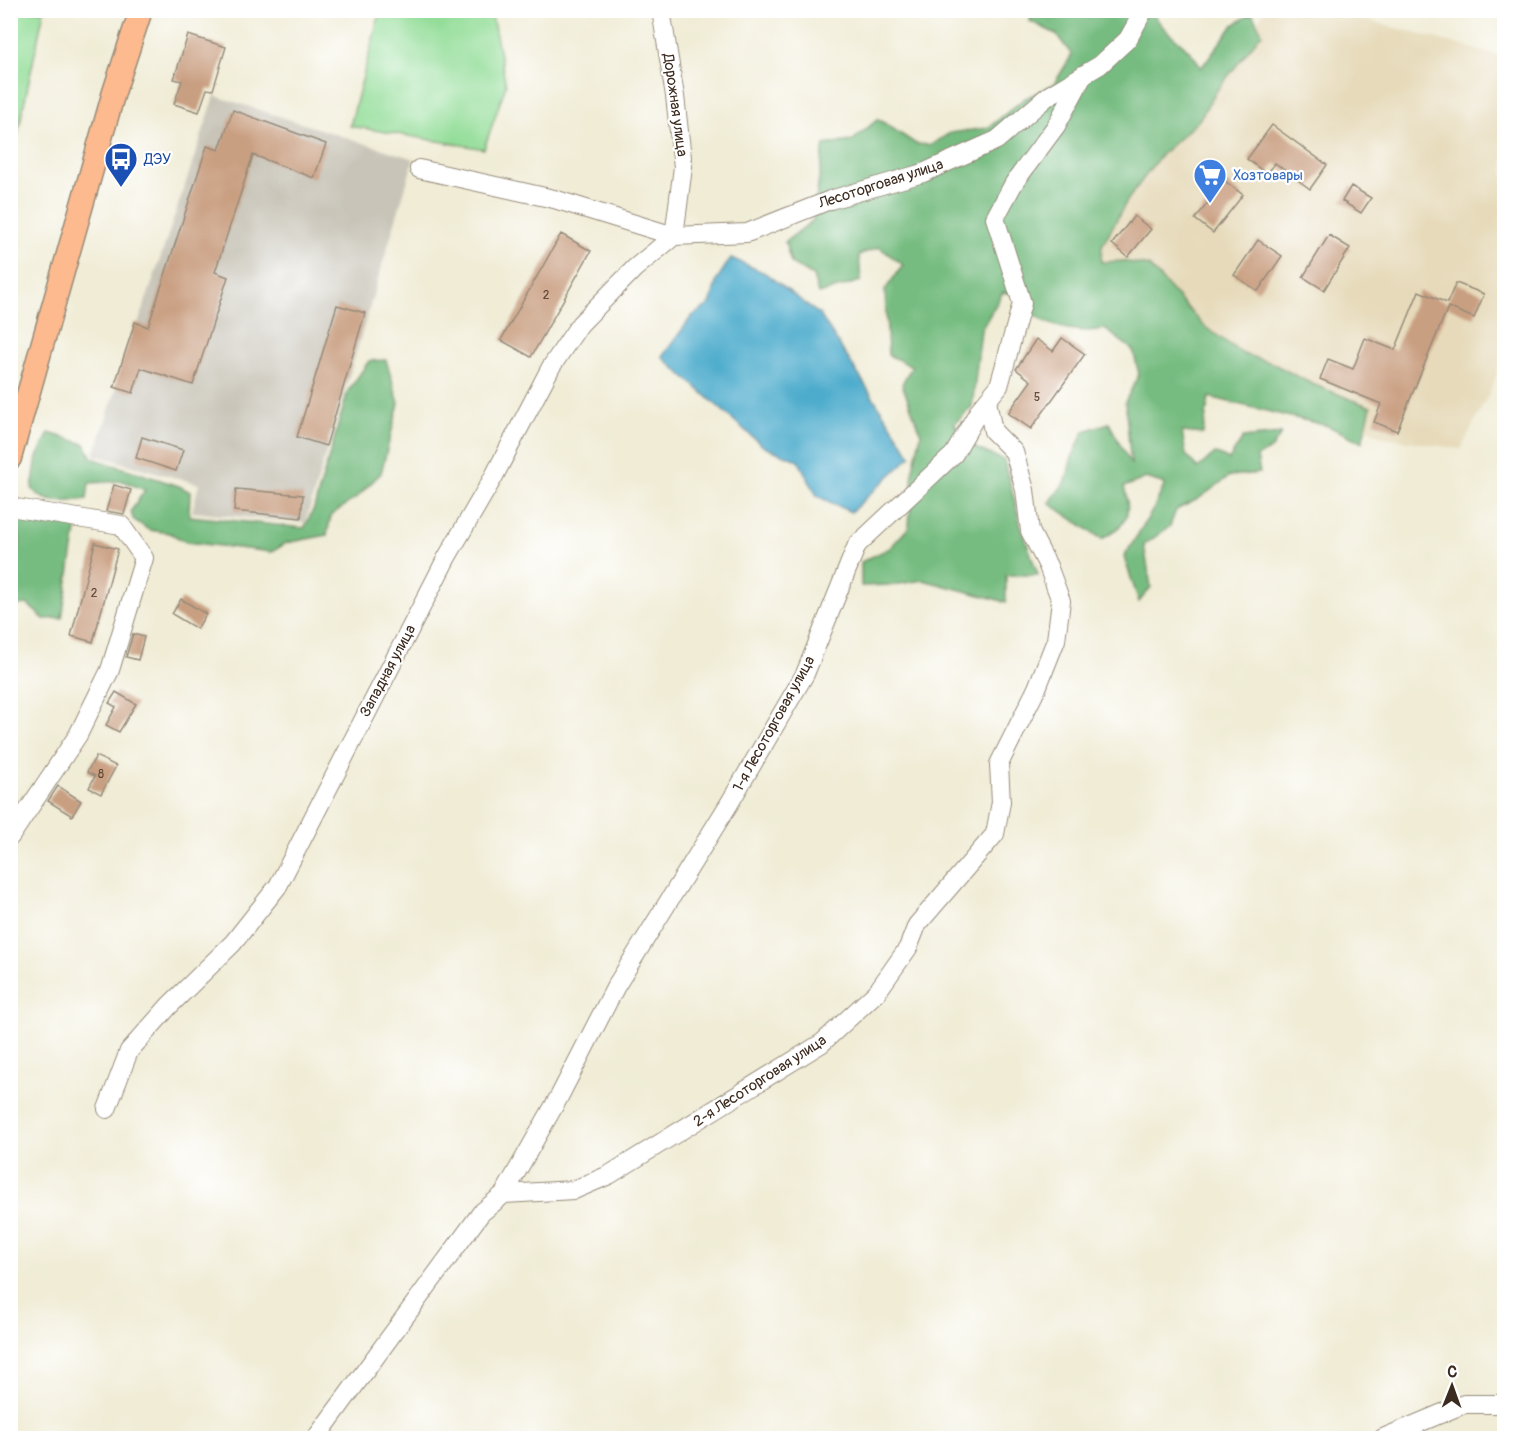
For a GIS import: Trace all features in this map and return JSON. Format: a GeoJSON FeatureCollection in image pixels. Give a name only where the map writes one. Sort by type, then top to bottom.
{"type":"FeatureCollection","features":[{"type":"Feature","properties":{"kind":"main road"},"geometry":{"type":"LineString","coordinates":[[10,458],[114,92],[141,10]]}},
{"type":"Feature","properties":{"kind":"street","name":"Дорожная улица"},"geometry":{"type":"LineString","coordinates":[[661,10],[675,96],[683,167],[674,236]]}},
{"type":"Feature","properties":{"kind":"street","name":"Лесоторговая улица"},"geometry":{"type":"LineString","coordinates":[[419,169],[554,199],[674,236],[747,233],[830,200],[922,173],[997,140],[1048,96],[1100,65],[1128,39],[1144,10]]}},
{"type":"Feature","properties":{"kind":"street","name":"1-я Лесоторговая улица"},"geometry":{"type":"LineString","coordinates":[[504,1194],[616,986],[806,674],[857,545],[954,454],[999,386],[1022,303],[995,218],[1014,183],[1056,126],[1084,74]]}},
{"type":"Feature","properties":{"kind":"street","name":"Западная улица"},"geometry":{"type":"LineString","coordinates":[[107,1109],[129,1051],[169,1006],[233,943],[279,886],[447,556],[493,478],[550,367],[580,324],[635,268],[674,236]]}},
{"type":"Feature","properties":{"kind":"street","name":"2-я Лесоторговая улица"},"geometry":{"type":"LineString","coordinates":[[504,1194],[574,1190],[609,1175],[822,1043],[877,992],[908,948],[917,925],[995,834],[1001,802],[999,764],[1037,688],[1056,640],[1061,602],[1048,566],[1030,531],[1025,490],[1014,452],[993,431],[987,401]]}},
{"type":"Feature","properties":{"kind":"street"},"geometry":{"type":"LineString","coordinates":[[10,507],[121,525],[144,558],[110,670],[78,735],[10,837]]}},
{"type":"Feature","properties":{"kind":"street"},"geometry":{"type":"LineString","coordinates":[[316,1438],[481,1213],[504,1194]]}},
{"type":"Feature","properties":{"kind":"street"},"geometry":{"type":"LineString","coordinates":[[1383,1438],[1464,1404],[1504,1404]]}},
{"type":"Feature","properties":{"kind":"shaded area"},"geometry":{"type":"Polygon","coordinates":[[[1265,11],[1333,11],[1504,57],[1504,355],[1491,389],[1461,449],[1382,437],[1264,372],[1089,253],[1265,11]]]}},
{"type":"Feature","properties":{"kind":"shaded area"},"geometry":{"type":"Polygon","coordinates":[[[215,96],[414,159],[305,523],[192,512],[199,484],[94,455],[215,96]]]}},
{"type":"Feature","properties":{"kind":"green space"},"geometry":{"type":"Polygon","coordinates":[[[10,11],[44,11],[11,165],[10,11]]]}},
{"type":"Feature","properties":{"kind":"green space"},"geometry":{"type":"Polygon","coordinates":[[[371,11],[491,11],[506,85],[484,149],[350,126],[379,16],[371,11]]]}},
{"type":"Feature","properties":{"kind":"green space"},"geometry":{"type":"Polygon","coordinates":[[[1031,11],[1152,11],[1163,27],[1191,52],[1201,68],[1233,25],[1252,13],[1262,33],[1215,93],[1199,120],[1159,157],[1127,201],[1102,246],[1101,262],[1123,261],[1149,266],[1204,326],[1243,354],[1272,363],[1312,384],[1371,407],[1362,442],[1328,426],[1209,397],[1203,434],[1182,432],[1186,455],[1198,468],[1215,453],[1229,460],[1243,438],[1281,434],[1272,448],[1257,457],[1260,473],[1230,476],[1198,499],[1176,510],[1170,526],[1144,545],[1151,587],[1139,602],[1124,557],[1154,508],[1165,484],[1146,478],[1124,487],[1128,505],[1126,518],[1118,529],[1102,539],[1049,503],[1066,481],[1071,460],[1084,431],[1109,423],[1131,465],[1125,402],[1139,374],[1133,350],[1105,329],[1087,331],[1050,324],[1034,314],[1026,297],[1003,292],[981,330],[972,407],[954,424],[977,449],[1004,460],[1021,526],[1038,575],[1006,575],[1006,602],[923,580],[893,585],[861,586],[861,562],[890,548],[909,527],[913,469],[921,434],[902,384],[912,366],[888,355],[885,290],[903,265],[879,247],[859,255],[861,281],[818,294],[813,276],[791,263],[785,242],[813,220],[824,145],[852,141],[878,119],[916,144],[931,145],[950,133],[988,128],[1024,99],[1054,84],[1072,55],[1056,34],[1030,21],[1031,11]]]}},
{"type":"Feature","properties":{"kind":"green space"},"geometry":{"type":"Polygon","coordinates":[[[386,360],[399,403],[381,473],[356,498],[331,515],[327,535],[286,543],[272,552],[186,542],[170,533],[149,530],[133,519],[131,511],[145,490],[123,481],[89,483],[87,499],[72,501],[43,498],[32,488],[37,457],[49,433],[85,444],[92,458],[179,486],[190,492],[189,516],[304,528],[314,508],[348,391],[369,361],[386,360]]]}},
{"type":"Feature","properties":{"kind":"green space"},"geometry":{"type":"Polygon","coordinates":[[[24,513],[77,524],[62,618],[44,619],[27,604],[11,606],[11,573],[20,543],[18,523],[24,513]]]}},
{"type":"Feature","properties":{"kind":"water"},"geometry":{"type":"Polygon","coordinates":[[[731,258],[765,273],[820,315],[911,456],[851,512],[817,496],[798,460],[764,447],[662,357],[692,316],[710,304],[717,279],[731,258]]]}},
{"type":"Feature","properties":{"kind":"building"},"geometry":{"type":"Polygon","coordinates":[[[188,35],[226,47],[213,90],[207,89],[199,112],[174,104],[182,81],[174,79],[188,35]]]}},
{"type":"Feature","properties":{"kind":"building"},"geometry":{"type":"Polygon","coordinates":[[[233,110],[326,144],[314,178],[253,155],[215,272],[228,277],[193,385],[141,368],[133,393],[114,387],[135,322],[148,327],[207,146],[219,150],[233,110]]]}},
{"type":"Feature","properties":{"kind":"building"},"geometry":{"type":"Polygon","coordinates":[[[1272,125],[1327,165],[1310,189],[1275,163],[1267,174],[1247,159],[1272,125]]]}},
{"type":"Feature","properties":{"kind":"building"},"geometry":{"type":"Polygon","coordinates":[[[1225,181],[1243,195],[1213,233],[1195,219],[1225,181]]]}},
{"type":"Feature","properties":{"kind":"building"},"geometry":{"type":"Polygon","coordinates":[[[1351,186],[1371,198],[1361,213],[1342,201],[1351,186]]]}},
{"type":"Feature","properties":{"kind":"building"},"geometry":{"type":"Polygon","coordinates":[[[1134,216],[1151,229],[1128,257],[1112,244],[1134,216]]]}},
{"type":"Feature","properties":{"kind":"building"},"geometry":{"type":"Polygon","coordinates":[[[561,234],[591,251],[531,357],[501,340],[561,234]]]}},
{"type":"Feature","properties":{"kind":"building"},"geometry":{"type":"Polygon","coordinates":[[[1329,235],[1350,248],[1324,290],[1303,277],[1329,235]]]}},
{"type":"Feature","properties":{"kind":"building"},"geometry":{"type":"Polygon","coordinates":[[[1258,240],[1282,256],[1258,291],[1234,275],[1258,240]]]}},
{"type":"Feature","properties":{"kind":"building"},"geometry":{"type":"Polygon","coordinates":[[[1456,283],[1484,294],[1474,318],[1448,307],[1397,431],[1374,422],[1381,404],[1320,379],[1328,359],[1353,369],[1365,338],[1395,350],[1419,291],[1447,303],[1456,283]]]}},
{"type":"Feature","properties":{"kind":"building"},"geometry":{"type":"Polygon","coordinates":[[[337,305],[365,313],[326,446],[297,437],[337,305]]]}},
{"type":"Feature","properties":{"kind":"building"},"geometry":{"type":"Polygon","coordinates":[[[1062,338],[1085,354],[1031,429],[1008,413],[1031,381],[1016,369],[1036,339],[1053,351],[1062,338]]]}},
{"type":"Feature","properties":{"kind":"building"},"geometry":{"type":"Polygon","coordinates":[[[142,437],[183,450],[176,471],[136,458],[142,437]]]}},
{"type":"Feature","properties":{"kind":"building"},"geometry":{"type":"Polygon","coordinates":[[[114,485],[131,490],[124,514],[106,511],[114,485]]]}},
{"type":"Feature","properties":{"kind":"building"},"geometry":{"type":"Polygon","coordinates":[[[236,489],[303,495],[301,518],[234,511],[236,489]]]}},
{"type":"Feature","properties":{"kind":"building"},"geometry":{"type":"Polygon","coordinates":[[[95,543],[118,549],[93,642],[71,636],[95,543]]]}},
{"type":"Feature","properties":{"kind":"building"},"geometry":{"type":"Polygon","coordinates":[[[181,599],[206,614],[197,629],[172,614],[181,599]]]}},
{"type":"Feature","properties":{"kind":"building"},"geometry":{"type":"Polygon","coordinates":[[[133,634],[144,637],[138,660],[126,657],[133,634]]]}},
{"type":"Feature","properties":{"kind":"building"},"geometry":{"type":"Polygon","coordinates":[[[116,692],[136,704],[119,732],[106,725],[116,707],[109,703],[116,692]]]}},
{"type":"Feature","properties":{"kind":"building"},"geometry":{"type":"Polygon","coordinates":[[[96,756],[116,766],[101,794],[89,788],[95,776],[87,772],[96,756]]]}},
{"type":"Feature","properties":{"kind":"building"},"geometry":{"type":"Polygon","coordinates":[[[58,786],[81,801],[72,816],[48,801],[58,786]]]}},
{"type":"Feature","properties":{"kind":"place","name":"ДЭУ"},"geometry":{"type":"Point","coordinates":[121,188]}},
{"type":"Feature","properties":{"kind":"place","name":"Хозтовары"},"geometry":{"type":"Point","coordinates":[1210,204]}}]}
